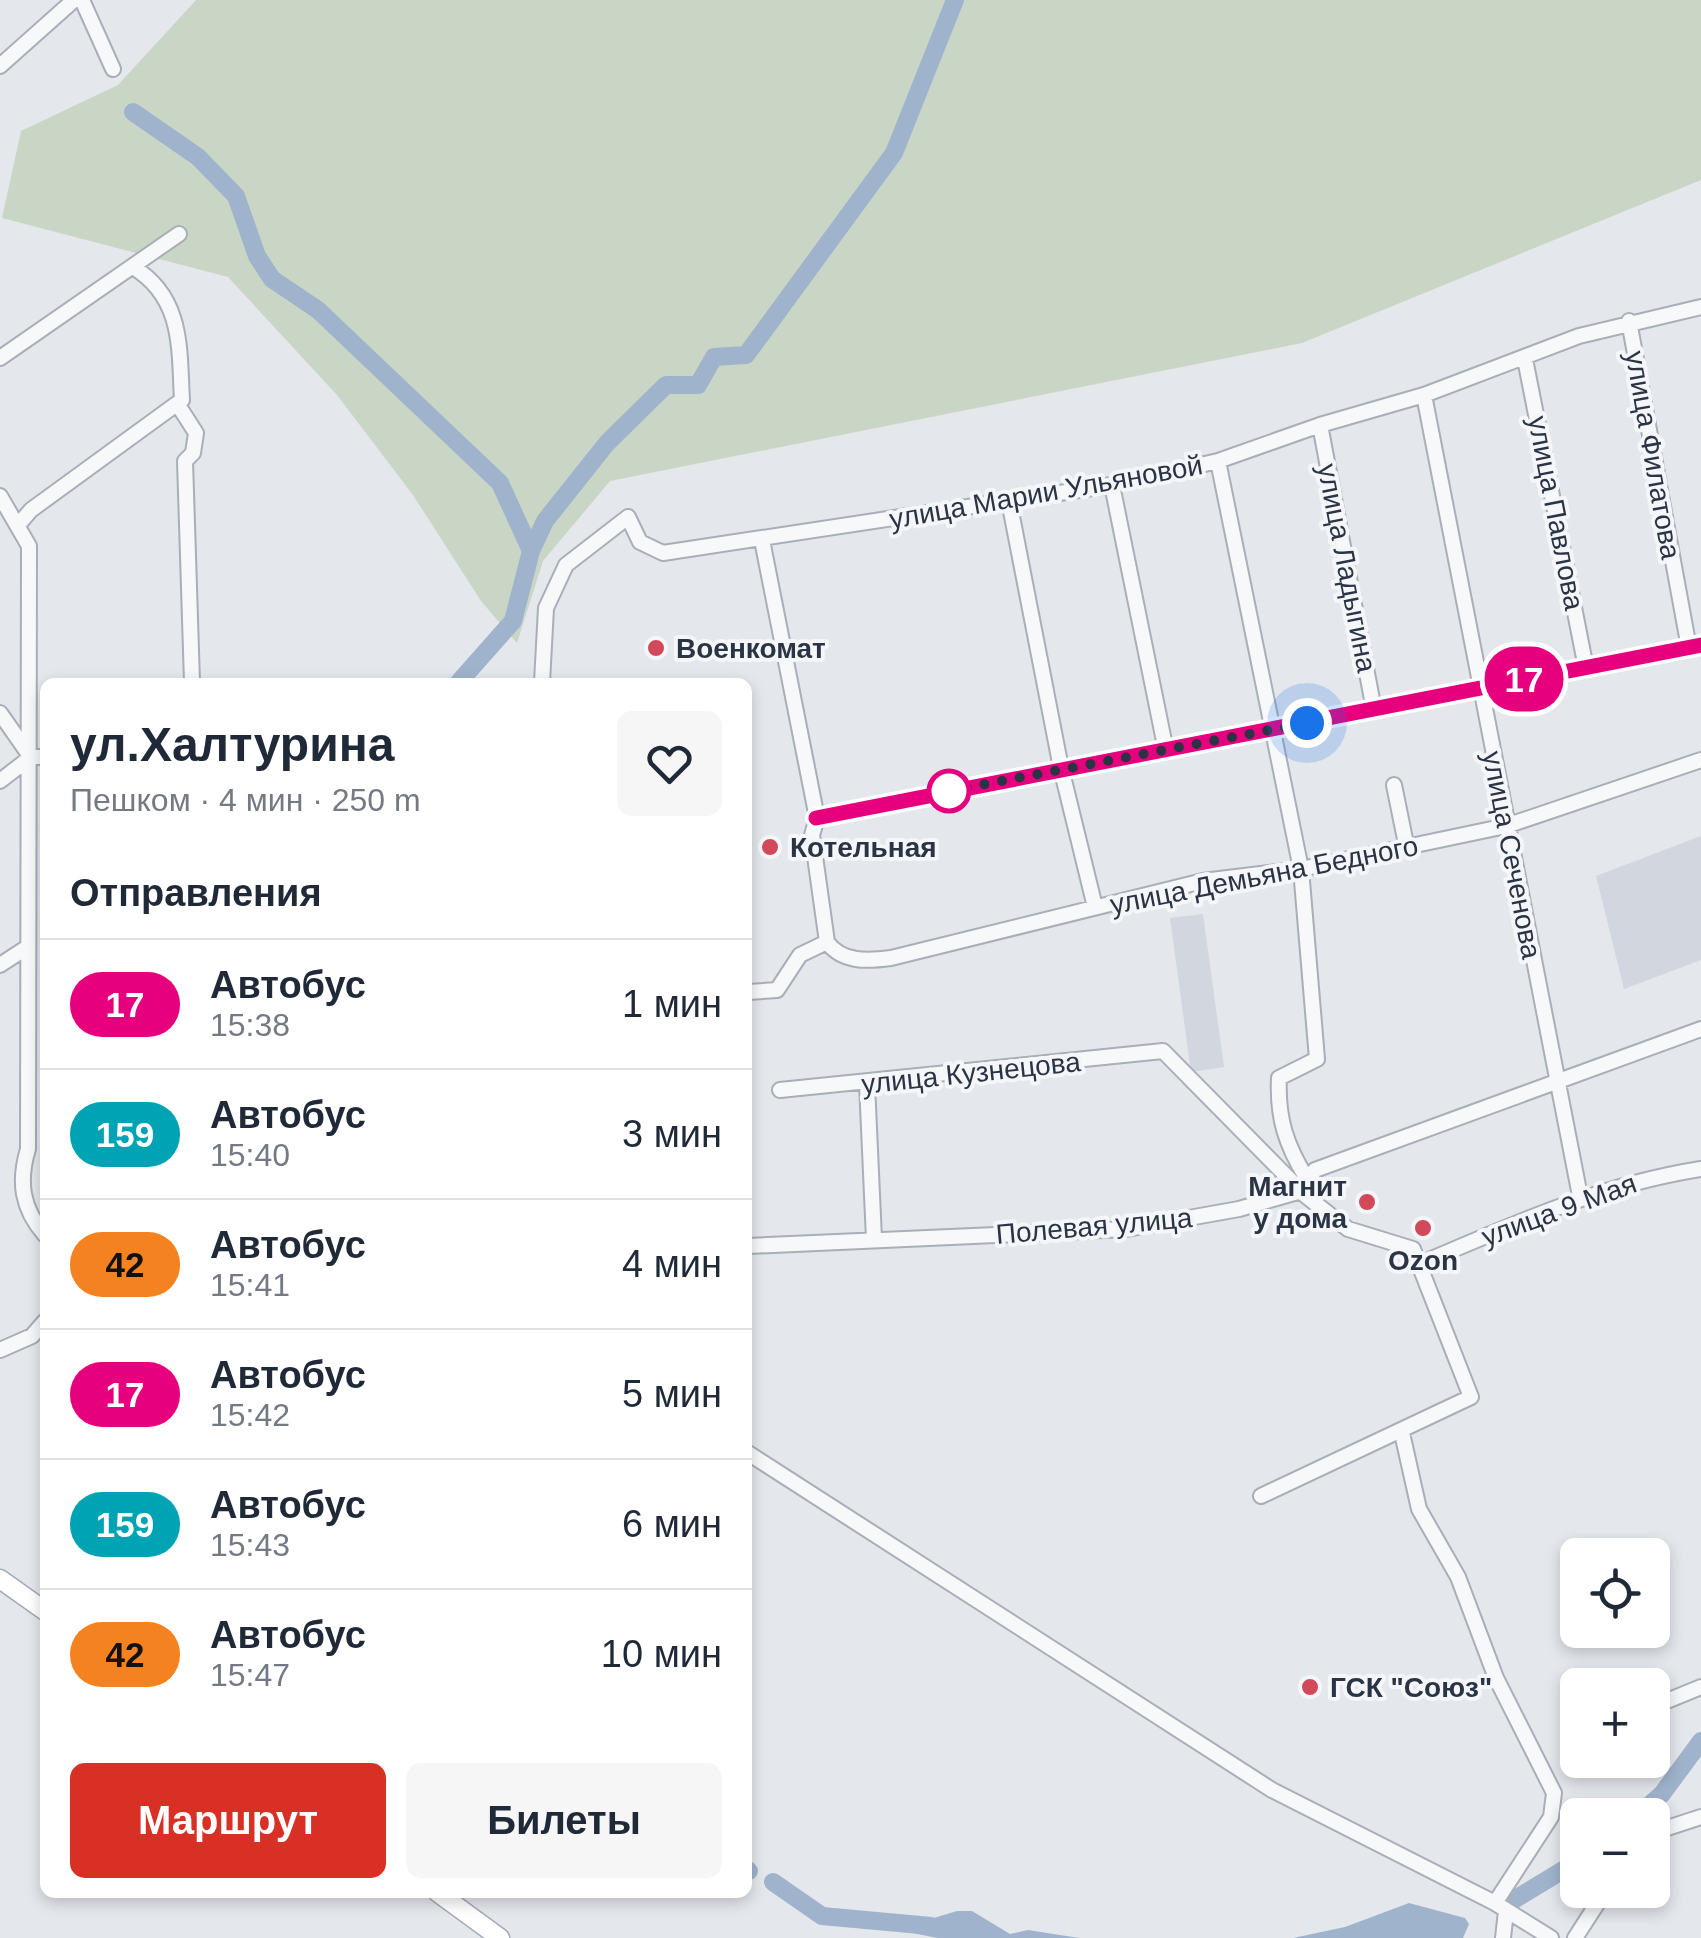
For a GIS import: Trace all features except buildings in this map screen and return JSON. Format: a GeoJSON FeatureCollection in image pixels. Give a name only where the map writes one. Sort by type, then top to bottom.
{"type":"FeatureCollection","features":[{"type":"Feature","properties":{"kind":"main road"},"geometry":{"type":"LineString","coordinates":[[0,1579],[40,1607]]}},
{"type":"Feature","properties":{"kind":"main road"},"geometry":{"type":"LineString","coordinates":[[445,1898],[500,1938]]}},
{"type":"Feature","properties":{"kind":"street"},"geometry":{"type":"LineString","coordinates":[[0,66],[78,0],[113,69]]}},
{"type":"Feature","properties":{"kind":"street"},"geometry":{"type":"LineString","coordinates":[[0,358],[179,234]]}},
{"type":"Feature","properties":{"kind":"street"},"geometry":{"type":"LineString","coordinates":[[19,524],[30,510],[182,400],[180,334],[149,279],[133,267]]}},
{"type":"Feature","properties":{"kind":"street","name":"улица Марии Ульяновой"},"geometry":{"type":"LineString","coordinates":[[542,678],[546,608],[566,565],[628,517],[640,542],[656,552],[762,540],[1112,484],[1218,461],[1320,425],[1424,396],[1629,321],[1701,307]]}},
{"type":"Feature","properties":{"kind":"street","name":"улица Филатова"},"geometry":{"type":"LineString","coordinates":[[1629,321],[1695,646]]}},
{"type":"Feature","properties":{"kind":"street","name":"улица Павлова"},"geometry":{"type":"LineString","coordinates":[[1525,359],[1586,668]]}},
{"type":"Feature","properties":{"kind":"street","name":"улица Сеченова"},"geometry":{"type":"LineString","coordinates":[[1424,396],[1580,1196]]}},
{"type":"Feature","properties":{"kind":"street"},"geometry":{"type":"LineString","coordinates":[[178,406],[196,432],[193,453],[184,462],[192,678]]}},
{"type":"Feature","properties":{"kind":"street","name":"улица Ладыгина"},"geometry":{"type":"LineString","coordinates":[[1320,425],[1374,710]]}},
{"type":"Feature","properties":{"kind":"street"},"geometry":{"type":"LineString","coordinates":[[1218,461],[1301,869],[1317,1059],[1279,1078],[1278,1104],[1285,1139],[1304,1185]]}},
{"type":"Feature","properties":{"kind":"street"},"geometry":{"type":"LineString","coordinates":[[1112,484],[1165,746]]}},
{"type":"Feature","properties":{"kind":"street"},"geometry":{"type":"LineString","coordinates":[[0,496],[30,546],[38,757],[26,948],[28,1149],[22,1180],[23,1199],[40,1227]]}},
{"type":"Feature","properties":{"kind":"street"},"geometry":{"type":"LineString","coordinates":[[1008,501],[1060,768],[1095,908]]}},
{"type":"Feature","properties":{"kind":"street"},"geometry":{"type":"LineString","coordinates":[[752,992],[777,990],[800,955],[828,942],[812,835],[816,818],[762,540]]}},
{"type":"Feature","properties":{"kind":"street"},"geometry":{"type":"LineString","coordinates":[[816,818],[1165,746],[1274,729],[1695,646]]}},
{"type":"Feature","properties":{"kind":"street"},"geometry":{"type":"LineString","coordinates":[[0,713],[38,757]]}},
{"type":"Feature","properties":{"kind":"street"},"geometry":{"type":"LineString","coordinates":[[0,780],[38,757]]}},
{"type":"Feature","properties":{"kind":"street","name":"улица Демьяна Бедного"},"geometry":{"type":"LineString","coordinates":[[828,942],[841,955],[874,960],[1203,881],[1301,869],[1407,849],[1506,826],[1701,760]]}},
{"type":"Feature","properties":{"kind":"street"},"geometry":{"type":"LineString","coordinates":[[1394,785],[1407,849]]}},
{"type":"Feature","properties":{"kind":"street"},"geometry":{"type":"LineString","coordinates":[[0,965],[26,948]]}},
{"type":"Feature","properties":{"kind":"street","name":"Полевая улица"},"geometry":{"type":"LineString","coordinates":[[752,1246],[1127,1229],[1239,1209],[1304,1185],[1315,1170],[1701,1029]]}},
{"type":"Feature","properties":{"kind":"street","name":"улица Кузнецова"},"geometry":{"type":"LineString","coordinates":[[780,1090],[1163,1051],[1247,1134]]}},
{"type":"Feature","properties":{"kind":"street"},"geometry":{"type":"LineString","coordinates":[[868,1084],[874,1239]]}},
{"type":"Feature","properties":{"kind":"street"},"geometry":{"type":"LineString","coordinates":[[1247,1134],[1285,1139]]}},
{"type":"Feature","properties":{"kind":"street"},"geometry":{"type":"LineString","coordinates":[[1247,1134],[1348,1230],[1413,1249],[1472,1398],[1402,1433],[1316,1467],[1261,1496]]}},
{"type":"Feature","properties":{"kind":"street","name":"улица 9 Мая"},"geometry":{"type":"LineString","coordinates":[[1420,1264],[1580,1196],[1635,1180],[1701,1169]]}},
{"type":"Feature","properties":{"kind":"street"},"geometry":{"type":"LineString","coordinates":[[0,1350],[32,1336],[40,1327]]}},
{"type":"Feature","properties":{"kind":"street"},"geometry":{"type":"LineString","coordinates":[[1402,1433],[1419,1509],[1458,1577],[1496,1678],[1554,1794],[1551,1817],[1501,1907],[1503,1938]]}},
{"type":"Feature","properties":{"kind":"street"},"geometry":{"type":"LineString","coordinates":[[752,1455],[1272,1790],[1501,1907],[1551,1938]]}},
{"type":"Feature","properties":{"kind":"street"},"geometry":{"type":"LineString","coordinates":[[1670,1700],[1701,1687]]}},
{"type":"Feature","properties":{"kind":"street"},"geometry":{"type":"LineString","coordinates":[[1670,1827],[1701,1817]]}},
{"type":"Feature","properties":{"kind":"street"},"geometry":{"type":"LineString","coordinates":[[1575,1938],[1594,1908]]}},
{"type":"Feature","properties":{"kind":"shaded area"},"geometry":{"type":"Polygon","coordinates":[[[1701,836],[1701,960],[1624,989],[1596,876],[1701,836]]]}},
{"type":"Feature","properties":{"kind":"shaded area"},"geometry":{"type":"Polygon","coordinates":[[[1203,914],[1224,1067],[1191,1072],[1170,918],[1203,914]]]}},
{"type":"Feature","properties":{"kind":"green space"},"geometry":{"type":"Polygon","coordinates":[[[196,0],[1701,0],[1701,180],[1302,343],[610,481],[543,561],[517,643],[481,601],[413,495],[337,395],[228,277],[2,218],[21,131],[118,85],[196,0]]]}},
{"type":"Feature","properties":{"kind":"water"},"geometry":{"type":"Polygon","coordinates":[[[1409,1903],[1465,1918],[1469,1924],[1463,1938],[1293,1938],[1345,1927],[1409,1903]]]}},
{"type":"Feature","properties":{"kind":"water"},"geometry":{"type":"Polygon","coordinates":[[[957,1911],[972,1911],[1010,1934],[1028,1930],[1079,1938],[937,1938],[908,1932],[907,1926],[957,1911]]]}},
{"type":"Feature","properties":{"kind":"waterway"},"geometry":{"type":"LineString","coordinates":[[463,678],[513,621],[531,551],[545,521],[607,443],[666,385],[698,385],[714,357],[746,355],[894,153],[955,0]]}},
{"type":"Feature","properties":{"kind":"waterway"},"geometry":{"type":"LineString","coordinates":[[133,112],[198,157],[236,196],[257,256],[272,279],[318,310],[500,483],[531,551]]}},
{"type":"Feature","properties":{"kind":"waterway"},"geometry":{"type":"LineString","coordinates":[[1657,1798],[1701,1741]]}},
{"type":"Feature","properties":{"kind":"waterway"},"geometry":{"type":"LineString","coordinates":[[1512,1901],[1560,1872]]}},
{"type":"Feature","properties":{"kind":"waterway"},"geometry":{"type":"LineString","coordinates":[[773,1882],[822,1916],[931,1926]]}},
{"type":"Feature","properties":{"kind":"bus line","name":"17"},"geometry":{"type":"LineString","coordinates":[[816,818],[1165,746],[1307,723],[1701,645]]}},
{"type":"Feature","properties":{"kind":"place","name":"Военкомат"},"geometry":{"type":"Point","coordinates":[656,648]}},
{"type":"Feature","properties":{"kind":"place","name":"Котельная"},"geometry":{"type":"Point","coordinates":[770,847]}},
{"type":"Feature","properties":{"kind":"place","name":"Магнит у дома"},"geometry":{"type":"Point","coordinates":[1367,1202]}},
{"type":"Feature","properties":{"kind":"place","name":"Ozon"},"geometry":{"type":"Point","coordinates":[1423,1228]}},
{"type":"Feature","properties":{"kind":"place","name":"ГСК \"Союз\""},"geometry":{"type":"Point","coordinates":[1310,1687]}},
{"type":"Feature","properties":{"kind":"route"},"geometry":{"type":"LineString","coordinates":[[949,791],[1165,746],[1307,723]]}}]}
